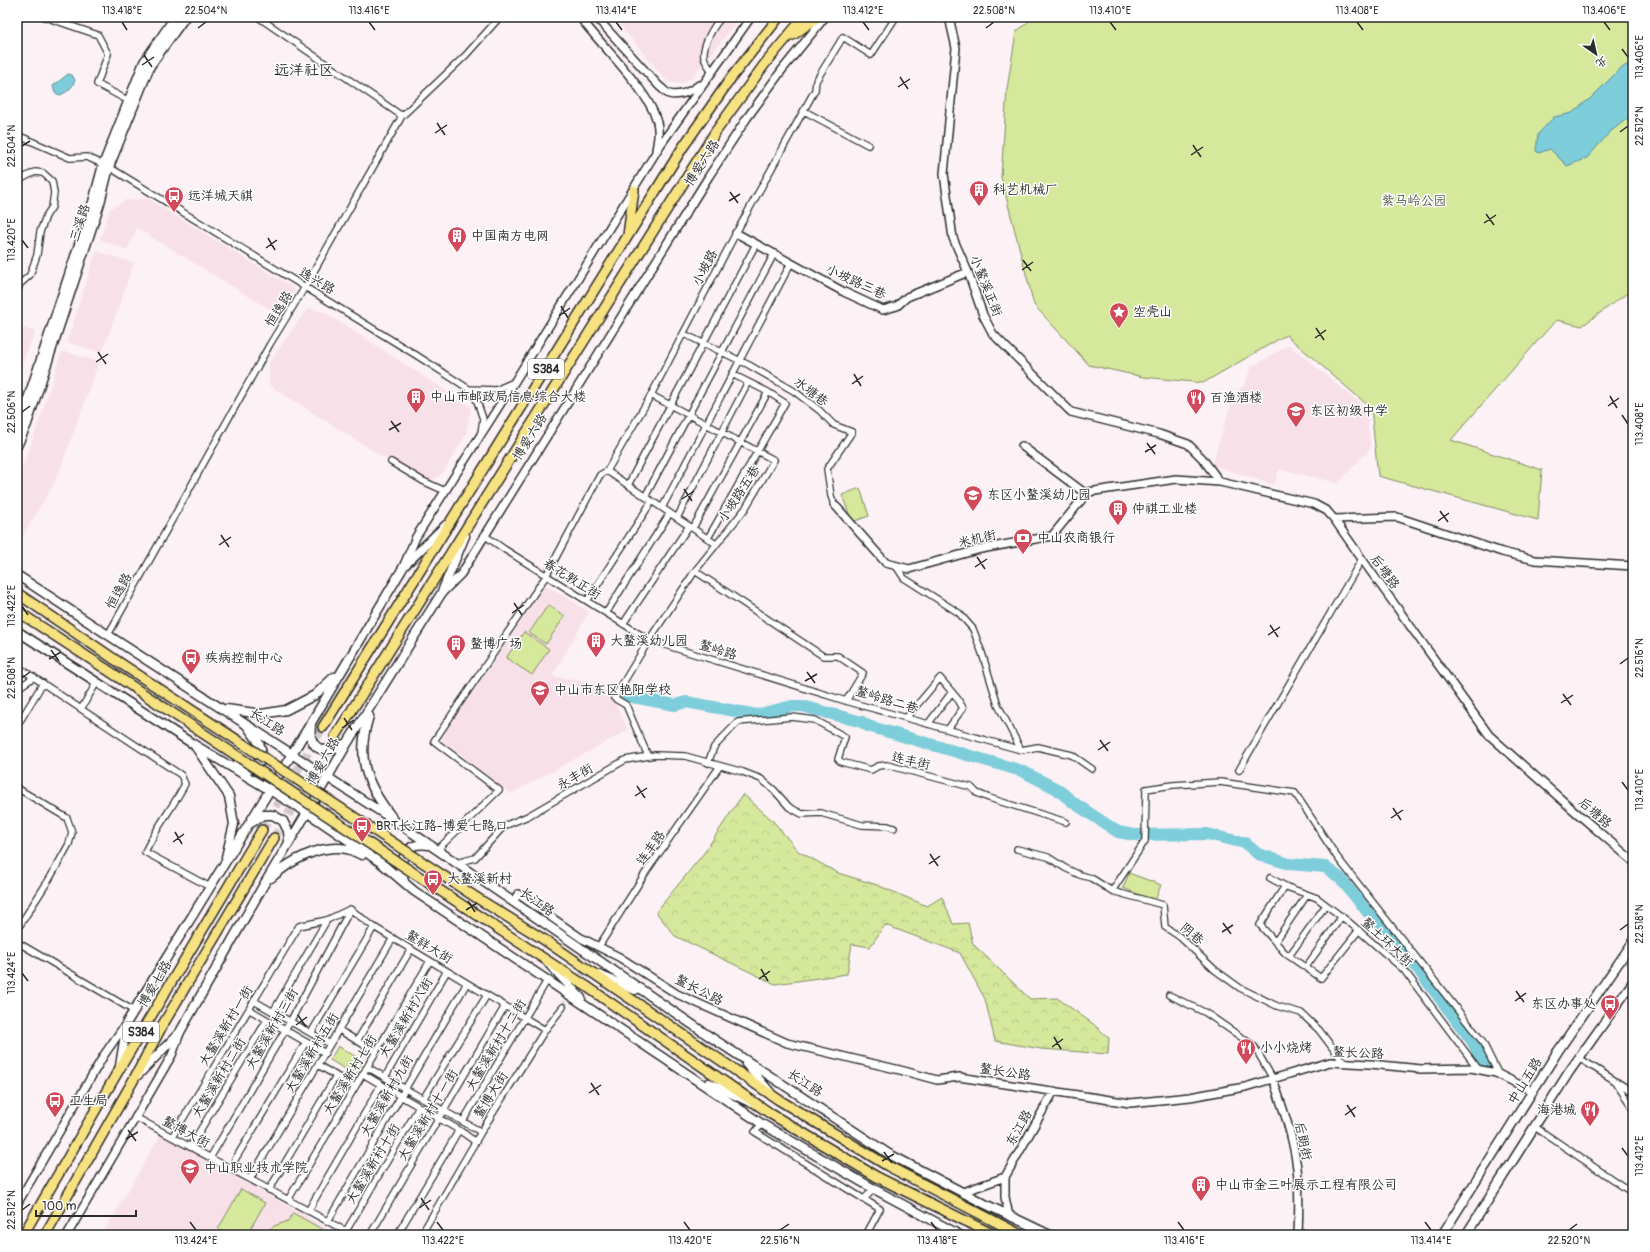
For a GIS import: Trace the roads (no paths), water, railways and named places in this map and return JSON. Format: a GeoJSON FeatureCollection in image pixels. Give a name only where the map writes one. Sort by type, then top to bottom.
{"type":"FeatureCollection","features":[{"type":"Feature","properties":{"kind":"highway","name":"博爱六路"},"geometry":{"type":"LineString","coordinates":[[323,727],[628,238],[683,147],[731,78],[779,17]]}},
{"type":"Feature","properties":{"kind":"highway","name":"博爱六路"},"geometry":{"type":"LineString","coordinates":[[335,737],[716,131],[764,65],[804,17]]}},
{"type":"Feature","properties":{"kind":"highway"},"geometry":{"type":"LineString","coordinates":[[782,42],[818,17]]}},
{"type":"Feature","properties":{"kind":"highway"},"geometry":{"type":"LineString","coordinates":[[628,238],[634,190]]}},
{"type":"Feature","properties":{"kind":"highway","name":"长江路"},"geometry":{"type":"LineString","coordinates":[[17,593],[114,659],[477,898],[543,939],[774,1097],[888,1166],[1021,1235]]}},
{"type":"Feature","properties":{"kind":"highway"},"geometry":{"type":"LineString","coordinates":[[17,611],[468,908],[758,1105],[877,1177],[994,1235]]}},
{"type":"Feature","properties":{"kind":"highway","name":"博爱七路"},"geometry":{"type":"LineString","coordinates":[[23,1235],[120,1068],[262,830]]}},
{"type":"Feature","properties":{"kind":"highway","name":"S384"},"geometry":{"type":"LineString","coordinates":[[46,1235],[134,1079],[162,1026],[274,838]]}},
{"type":"Feature","properties":{"kind":"main road"},"geometry":{"type":"LineString","coordinates":[[132,103],[144,62],[175,17]]}},
{"type":"Feature","properties":{"kind":"main road","name":"三溪路"},"geometry":{"type":"LineString","coordinates":[[17,432],[106,166],[132,103],[150,66],[185,17]]}},
{"type":"Feature","properties":{"kind":"main road","name":"三溪路"},"geometry":{"type":"LineString","coordinates":[[17,446],[34,402],[100,203],[106,166]]}},
{"type":"Feature","properties":{"kind":"main road"},"geometry":{"type":"LineString","coordinates":[[292,754],[404,566],[454,518]]}},
{"type":"Feature","properties":{"kind":"main road"},"geometry":{"type":"LineString","coordinates":[[441,594],[470,522]]}},
{"type":"Feature","properties":{"kind":"main road","name":"长江路"},"geometry":{"type":"LineString","coordinates":[[17,575],[395,821],[741,1058],[889,1154],[1009,1216],[1050,1235]]}},
{"type":"Feature","properties":{"kind":"main road","name":"博爱六路"},"geometry":{"type":"LineString","coordinates":[[308,813],[348,742],[441,594]]}},
{"type":"Feature","properties":{"kind":"main road"},"geometry":{"type":"LineString","coordinates":[[17,631],[193,744],[308,813],[380,862],[414,891],[762,1124],[874,1189],[943,1226],[954,1234]]}},
{"type":"Feature","properties":{"kind":"main road"},"geometry":{"type":"LineString","coordinates":[[222,708],[262,714],[286,710],[315,695],[342,669]]}},
{"type":"Feature","properties":{"kind":"main road"},"geometry":{"type":"LineString","coordinates":[[372,704],[363,733],[363,758],[367,778],[380,802],[395,821]]}},
{"type":"Feature","properties":{"kind":"main road"},"geometry":{"type":"LineString","coordinates":[[218,759],[249,770],[261,760],[263,751],[259,742],[245,723]]}},
{"type":"Feature","properties":{"kind":"main road"},"geometry":{"type":"LineString","coordinates":[[311,723],[311,738],[318,747],[329,751],[338,749],[348,742]]}},
{"type":"Feature","properties":{"kind":"main road"},"geometry":{"type":"LineString","coordinates":[[193,744],[229,796],[234,824],[224,865]]}},
{"type":"Feature","properties":{"kind":"main road","name":"博爱七路"},"geometry":{"type":"LineString","coordinates":[[127,1022],[292,754]]}},
{"type":"Feature","properties":{"kind":"main road"},"geometry":{"type":"LineString","coordinates":[[134,1079],[180,1032],[263,886],[308,813]]}},
{"type":"Feature","properties":{"kind":"main road"},"geometry":{"type":"LineString","coordinates":[[249,824],[263,815],[273,815],[282,821],[288,831],[289,843]]}},
{"type":"Feature","properties":{"kind":"main road"},"geometry":{"type":"LineString","coordinates":[[404,882],[399,864],[410,848],[417,844],[434,848]]}},
{"type":"Feature","properties":{"kind":"main road"},"geometry":{"type":"LineString","coordinates":[[263,886],[282,869],[305,855],[333,848],[349,849],[380,862]]}},
{"type":"Feature","properties":{"kind":"main road","name":"中山五路"},"geometry":{"type":"LineString","coordinates":[[1442,1235],[1558,1051],[1633,942]]}},
{"type":"Feature","properties":{"kind":"main road"},"geometry":{"type":"LineString","coordinates":[[543,958],[589,1007]]}},
{"type":"Feature","properties":{"kind":"main road"},"geometry":{"type":"LineString","coordinates":[[588,970],[650,996]]}},
{"type":"Feature","properties":{"kind":"main road"},"geometry":{"type":"LineString","coordinates":[[1466,1235],[1579,1058],[1633,982]]}},
{"type":"Feature","properties":{"kind":"main road"},"geometry":{"type":"LineString","coordinates":[[120,1068],[127,1022]]}},
{"type":"Feature","properties":{"kind":"main road"},"geometry":{"type":"LineString","coordinates":[[741,1058],[774,1097]]}},
{"type":"Feature","properties":{"kind":"main road"},"geometry":{"type":"LineString","coordinates":[[688,1074],[758,1105]]}},
{"type":"Feature","properties":{"kind":"street"},"geometry":{"type":"LineString","coordinates":[[44,17],[98,35],[108,54],[97,84],[132,103]]}},
{"type":"Feature","properties":{"kind":"street"},"geometry":{"type":"LineString","coordinates":[[258,17],[402,116]]}},
{"type":"Feature","properties":{"kind":"street","name":"恒逸路"},"geometry":{"type":"LineString","coordinates":[[108,635],[270,344],[305,287],[402,116],[466,55],[500,17]]}},
{"type":"Feature","properties":{"kind":"street"},"geometry":{"type":"LineString","coordinates":[[580,17],[641,91],[654,112],[658,128],[656,153]]}},
{"type":"Feature","properties":{"kind":"street"},"geometry":{"type":"LineString","coordinates":[[596,17],[659,86],[669,94],[680,94],[691,91],[704,81]]}},
{"type":"Feature","properties":{"kind":"street"},"geometry":{"type":"LineString","coordinates":[[712,71],[704,57],[707,40],[717,21],[722,17]]}},
{"type":"Feature","properties":{"kind":"street"},"geometry":{"type":"LineString","coordinates":[[404,566],[416,537],[515,382],[656,153],[704,81],[751,17]]}},
{"type":"Feature","properties":{"kind":"street","name":"博爱六路"},"geometry":{"type":"LineString","coordinates":[[441,594],[461,574],[709,176],[747,118],[782,70],[825,17]]}},
{"type":"Feature","properties":{"kind":"street","name":"小坡路"},"geometry":{"type":"LineString","coordinates":[[434,848],[499,790],[434,741],[546,576],[600,474],[607,471],[651,395],[736,233],[815,90],[816,81],[844,37],[871,55],[896,17]]}},
{"type":"Feature","properties":{"kind":"street","name":"小鳌溪正街"},"geometry":{"type":"LineString","coordinates":[[949,17],[956,48],[944,174],[953,238],[968,272],[983,315],[993,334],[1071,412],[1159,434],[1188,444],[1202,458],[1220,482]]}},
{"type":"Feature","properties":{"kind":"street"},"geometry":{"type":"LineString","coordinates":[[804,110],[868,145]]}},
{"type":"Feature","properties":{"kind":"street","name":"逸兴路"},"geometry":{"type":"LineString","coordinates":[[17,135],[70,158],[87,157],[106,166],[305,287],[469,390],[477,401],[483,420],[480,436]]}},
{"type":"Feature","properties":{"kind":"street"},"geometry":{"type":"LineString","coordinates":[[17,181],[35,172],[43,173],[52,181],[54,193],[52,207],[46,216],[40,232],[37,255],[30,275],[18,283],[17,292]]}},
{"type":"Feature","properties":{"kind":"street","name":"小坡路三巷"},"geometry":{"type":"LineString","coordinates":[[736,233],[844,292],[883,310],[897,306],[907,297],[968,272]]}},
{"type":"Feature","properties":{"kind":"street"},"geometry":{"type":"LineString","coordinates":[[628,485],[756,244]]}},
{"type":"Feature","properties":{"kind":"street"},"geometry":{"type":"LineString","coordinates":[[645,497],[774,254]]}},
{"type":"Feature","properties":{"kind":"street"},"geometry":{"type":"LineString","coordinates":[[662,508],[791,263]]}},
{"type":"Feature","properties":{"kind":"street","name":"水塘巷"},"geometry":{"type":"LineString","coordinates":[[684,334],[739,360],[794,391],[819,410],[834,425],[852,432],[826,469],[834,504]]}},
{"type":"Feature","properties":{"kind":"street"},"geometry":{"type":"LineString","coordinates":[[708,538],[785,403],[768,392],[732,374]]}},
{"type":"Feature","properties":{"kind":"street"},"geometry":{"type":"LineString","coordinates":[[469,390],[496,390],[515,382]]}},
{"type":"Feature","properties":{"kind":"street"},"geometry":{"type":"LineString","coordinates":[[677,518],[748,382]]}},
{"type":"Feature","properties":{"kind":"street"},"geometry":{"type":"LineString","coordinates":[[623,624],[691,527],[768,392]]}},
{"type":"Feature","properties":{"kind":"street","name":"小坡路五巷"},"geometry":{"type":"LineString","coordinates":[[651,395],[774,460],[745,509],[716,544]]}},
{"type":"Feature","properties":{"kind":"street"},"geometry":{"type":"LineString","coordinates":[[1022,446],[1086,494]]}},
{"type":"Feature","properties":{"kind":"street"},"geometry":{"type":"LineString","coordinates":[[391,462],[423,481],[445,491]]}},
{"type":"Feature","properties":{"kind":"street"},"geometry":{"type":"LineString","coordinates":[[607,471],[716,544],[695,571],[649,640],[614,698],[626,705],[648,756]]}},
{"type":"Feature","properties":{"kind":"street","name":"后塘路"},"geometry":{"type":"LineString","coordinates":[[1086,494],[1088,492],[1176,479],[1220,482],[1314,504],[1327,511],[1490,735],[1571,808],[1633,861]]}},
{"type":"Feature","properties":{"kind":"street","name":"米机街"},"geometry":{"type":"LineString","coordinates":[[896,566],[909,569],[981,549],[1052,536],[1086,494]]}},
{"type":"Feature","properties":{"kind":"street"},"geometry":{"type":"LineString","coordinates":[[587,601],[652,501]]}},
{"type":"Feature","properties":{"kind":"street"},"geometry":{"type":"LineString","coordinates":[[834,504],[886,564],[896,566],[904,578],[959,613],[973,629],[998,705],[1021,750]]}},
{"type":"Feature","properties":{"kind":"street"},"geometry":{"type":"LineString","coordinates":[[606,613],[670,513]]}},
{"type":"Feature","properties":{"kind":"street"},"geometry":{"type":"LineString","coordinates":[[1334,519],[1397,517],[1502,552],[1535,560],[1633,566]]}},
{"type":"Feature","properties":{"kind":"street","name":"春花敦正街"},"geometry":{"type":"LineString","coordinates":[[484,535],[546,576],[649,640]]}},
{"type":"Feature","properties":{"kind":"street"},"geometry":{"type":"LineString","coordinates":[[1239,770],[1362,559]]}},
{"type":"Feature","properties":{"kind":"street","name":"鳌岭路二巷"},"geometry":{"type":"LineString","coordinates":[[695,571],[824,656],[838,656],[863,673],[846,701],[1021,750],[1038,747],[1072,755],[1092,769]]}},
{"type":"Feature","properties":{"kind":"street","name":"鳌岭路"},"geometry":{"type":"LineString","coordinates":[[649,640],[846,701]]}},
{"type":"Feature","properties":{"kind":"street"},"geometry":{"type":"LineString","coordinates":[[17,666],[181,775],[185,784],[175,804],[150,841],[145,852],[210,887]]}},
{"type":"Feature","properties":{"kind":"street"},"geometry":{"type":"LineString","coordinates":[[17,683],[21,686],[34,678]]}},
{"type":"Feature","properties":{"kind":"street"},"geometry":{"type":"LineString","coordinates":[[906,718],[940,678],[963,708],[948,729]]}},
{"type":"Feature","properties":{"kind":"street"},"geometry":{"type":"LineString","coordinates":[[81,709],[97,682]]}},
{"type":"Feature","properties":{"kind":"street"},"geometry":{"type":"LineString","coordinates":[[17,726],[43,683]]}},
{"type":"Feature","properties":{"kind":"street"},"geometry":{"type":"LineString","coordinates":[[928,724],[952,692]]}},
{"type":"Feature","properties":{"kind":"street","name":"连丰街"},"geometry":{"type":"LineString","coordinates":[[708,763],[714,747],[738,722],[792,717],[815,720],[845,737],[838,759],[841,762],[871,770],[878,766],[887,765],[964,785],[971,787],[983,796],[1066,822]]}},
{"type":"Feature","properties":{"kind":"street","name":"永丰街"},"geometry":{"type":"LineString","coordinates":[[456,863],[475,858],[504,826],[528,816],[626,760],[655,755],[685,756],[743,772],[761,779],[774,790],[789,807],[802,814],[820,813],[862,825],[888,826],[894,828]]}},
{"type":"Feature","properties":{"kind":"street","name":"连丰路"},"geometry":{"type":"LineString","coordinates":[[601,943],[646,872],[720,766]]}},
{"type":"Feature","properties":{"kind":"street"},"geometry":{"type":"LineString","coordinates":[[1112,891],[1146,838],[1146,789],[1173,785],[1220,782],[1295,793],[1338,857],[1482,1041],[1499,1075]]}},
{"type":"Feature","properties":{"kind":"street"},"geometry":{"type":"LineString","coordinates":[[17,788],[67,818],[72,832],[69,844],[50,878],[17,928]]}},
{"type":"Feature","properties":{"kind":"street","name":"阴巷"},"geometry":{"type":"LineString","coordinates":[[1017,850],[1048,857],[1065,868],[1091,878],[1112,891],[1163,905],[1165,927],[1180,937],[1215,970],[1240,988],[1277,1006],[1302,1013],[1319,1030],[1344,1063]]}},
{"type":"Feature","properties":{"kind":"street","name":"鳌土环大街"},"geometry":{"type":"LineString","coordinates":[[1270,878],[1285,886],[1317,898],[1326,904],[1359,930],[1404,970],[1479,1070]]}},
{"type":"Feature","properties":{"kind":"street"},"geometry":{"type":"LineString","coordinates":[[1285,886],[1260,925],[1289,956],[1321,978],[1359,930]]}},
{"type":"Feature","properties":{"kind":"street","name":"鳌长公路"},"geometry":{"type":"LineString","coordinates":[[513,902],[518,894],[581,938],[619,957],[677,994],[787,1043],[936,1080],[959,1078],[1130,1103],[1190,1097],[1245,1087],[1330,1062],[1421,1069],[1471,1068],[1499,1075],[1532,1091]]}},
{"type":"Feature","properties":{"kind":"street"},"geometry":{"type":"LineString","coordinates":[[1275,942],[1307,895]]}},
{"type":"Feature","properties":{"kind":"street"},"geometry":{"type":"LineString","coordinates":[[1289,956],[1326,904]]}},
{"type":"Feature","properties":{"kind":"street"},"geometry":{"type":"LineString","coordinates":[[273,1012],[327,920],[350,909]]}},
{"type":"Feature","properties":{"kind":"street","name":"鳌祥大街"},"geometry":{"type":"LineString","coordinates":[[350,909],[430,961],[545,1030]]}},
{"type":"Feature","properties":{"kind":"street","name":"大鳌溪新村三街"},"geometry":{"type":"LineString","coordinates":[[210,1158],[290,1022],[350,909]]}},
{"type":"Feature","properties":{"kind":"street"},"geometry":{"type":"LineString","coordinates":[[1306,967],[1342,916]]}},
{"type":"Feature","properties":{"kind":"street","name":"大鳌溪新村一街"},"geometry":{"type":"LineString","coordinates":[[172,1137],[250,1010],[299,926],[327,920]]}},
{"type":"Feature","properties":{"kind":"street","name":"大鳌溪新村五街"},"geometry":{"type":"LineString","coordinates":[[311,1033],[374,926]]}},
{"type":"Feature","properties":{"kind":"street","name":"大鳌溪新村五街"},"geometry":{"type":"LineString","coordinates":[[250,1179],[393,938]]}},
{"type":"Feature","properties":{"kind":"street"},"geometry":{"type":"LineString","coordinates":[[17,942],[134,1011]]}},
{"type":"Feature","properties":{"kind":"street"},"geometry":{"type":"LineString","coordinates":[[357,1040],[411,949]]}},
{"type":"Feature","properties":{"kind":"street","name":"大鳌溪新村七街"},"geometry":{"type":"LineString","coordinates":[[288,1200],[430,961]]}},
{"type":"Feature","properties":{"kind":"street","name":"大鳌溪新村八街"},"geometry":{"type":"LineString","coordinates":[[385,1077],[447,971]]}},
{"type":"Feature","properties":{"kind":"street","name":"大鳌溪新村十二街"},"geometry":{"type":"LineString","coordinates":[[463,1121],[548,980]]}},
{"type":"Feature","properties":{"kind":"street","name":"大鳌溪新村九街"},"geometry":{"type":"LineString","coordinates":[[328,1221],[404,1088],[467,983]]}},
{"type":"Feature","properties":{"kind":"street"},"geometry":{"type":"LineString","coordinates":[[423,1099],[486,995]]}},
{"type":"Feature","properties":{"kind":"street"},"geometry":{"type":"LineString","coordinates":[[1169,995],[1206,1013],[1254,1046],[1273,1079]]}},
{"type":"Feature","properties":{"kind":"street"},"geometry":{"type":"LineString","coordinates":[[254,1001],[330,1044]]}},
{"type":"Feature","properties":{"kind":"street","name":"大鳌溪新村十一街"},"geometry":{"type":"LineString","coordinates":[[370,1235],[505,1006]]}},
{"type":"Feature","properties":{"kind":"street"},"geometry":{"type":"LineString","coordinates":[[545,1030],[563,1007]]}},
{"type":"Feature","properties":{"kind":"street"},"geometry":{"type":"LineString","coordinates":[[250,1010],[325,1053]]}},
{"type":"Feature","properties":{"kind":"street","name":"大鳌溪新村二街"},"geometry":{"type":"LineString","coordinates":[[190,1147],[267,1020]]}},
{"type":"Feature","properties":{"kind":"street"},"geometry":{"type":"LineString","coordinates":[[17,1204],[104,1055],[127,1022]]}},
{"type":"Feature","properties":{"kind":"street"},"geometry":{"type":"LineString","coordinates":[[339,1030],[376,1052]]}},
{"type":"Feature","properties":{"kind":"street","name":"鳌博大街"},"geometry":{"type":"LineString","coordinates":[[422,1235],[482,1132],[545,1030]]}},
{"type":"Feature","properties":{"kind":"street"},"geometry":{"type":"LineString","coordinates":[[67,1235],[172,1055],[180,1032]]}},
{"type":"Feature","properties":{"kind":"street"},"geometry":{"type":"LineString","coordinates":[[230,1168],[306,1042]]}},
{"type":"Feature","properties":{"kind":"street"},"geometry":{"type":"LineString","coordinates":[[1579,1058],[1633,1092]]}},
{"type":"Feature","properties":{"kind":"street"},"geometry":{"type":"LineString","coordinates":[[318,1065],[355,1087]]}},
{"type":"Feature","properties":{"kind":"street"},"geometry":{"type":"LineString","coordinates":[[367,1067],[482,1132]]}},
{"type":"Feature","properties":{"kind":"street"},"geometry":{"type":"LineString","coordinates":[[363,1074],[459,1130],[476,1142]]}},
{"type":"Feature","properties":{"kind":"street"},"geometry":{"type":"LineString","coordinates":[[269,1190],[336,1076]]}},
{"type":"Feature","properties":{"kind":"street","name":"后朗街"},"geometry":{"type":"LineString","coordinates":[[1273,1079],[1287,1123],[1296,1162],[1299,1219],[1298,1235]]}},
{"type":"Feature","properties":{"kind":"street"},"geometry":{"type":"LineString","coordinates":[[1614,1080],[1633,1108]]}},
{"type":"Feature","properties":{"kind":"street"},"geometry":{"type":"LineString","coordinates":[[308,1211],[381,1085]]}},
{"type":"Feature","properties":{"kind":"street","name":"东江路"},"geometry":{"type":"LineString","coordinates":[[1009,1216],[1005,1197],[1005,1177],[1054,1091]]}},
{"type":"Feature","properties":{"kind":"street","name":"大鳌溪新村十街"},"geometry":{"type":"LineString","coordinates":[[346,1231],[420,1107]]}},
{"type":"Feature","properties":{"kind":"street","name":"鳌博大街"},"geometry":{"type":"LineString","coordinates":[[135,1117],[353,1235]]}},
{"type":"Feature","properties":{"kind":"street"},"geometry":{"type":"LineString","coordinates":[[762,1124],[755,1132],[880,1209],[866,1235]]}},
{"type":"Feature","properties":{"kind":"street"},"geometry":{"type":"LineString","coordinates":[[1535,1127],[1628,1190],[1633,1182]]}},
{"type":"Feature","properties":{"kind":"street"},"geometry":{"type":"LineString","coordinates":[[397,1235],[459,1130]]}},
{"type":"Feature","properties":{"kind":"street"},"geometry":{"type":"LineString","coordinates":[[963,1192],[1005,1177]]}},
{"type":"Feature","properties":{"kind":"street"},"geometry":{"type":"LineString","coordinates":[[864,1199],[874,1189]]}},
{"type":"Feature","properties":{"kind":"water"},"geometry":{"type":"Polygon","coordinates":[[[1633,63],[1633,114],[1610,132],[1587,158],[1567,166],[1550,149],[1539,153],[1536,151],[1538,134],[1554,117],[1572,113],[1592,97],[1622,67],[1633,63]]]}},
{"type":"Feature","properties":{"kind":"water"},"geometry":{"type":"Polygon","coordinates":[[[68,74],[72,75],[75,80],[71,87],[60,95],[55,93],[53,86],[68,74]]]}},
{"type":"Feature","properties":{"kind":"waterway"},"geometry":{"type":"LineString","coordinates":[[627,696],[675,705],[686,702],[757,715],[792,706],[802,706],[862,722],[868,726],[1022,771],[1057,789],[1074,803],[1118,832],[1134,835],[1207,834],[1245,843],[1258,854],[1289,864],[1325,867],[1340,878],[1370,915],[1392,933],[1472,1041],[1485,1065]]}},
{"type":"Feature","properties":{"kind":"tunnel"},"geometry":{"type":"LineString","coordinates":[[262,830],[323,727]]}},
{"type":"Feature","properties":{"kind":"tunnel"},"geometry":{"type":"LineString","coordinates":[[274,838],[335,737]]}},
{"type":"Feature","properties":{"kind":"tunnel"},"geometry":{"type":"LineString","coordinates":[[577,982],[601,943]]}},
{"type":"Feature","properties":{"kind":"tunnel"},"geometry":{"type":"LineString","coordinates":[[563,1007],[571,993]]}},
{"type":"Feature","properties":{"kind":"place","name":"科艺机械厂"},"geometry":{"type":"Point","coordinates":[979,207]}},
{"type":"Feature","properties":{"kind":"place","name":"远洋城天祺"},"geometry":{"type":"Point","coordinates":[174,213]}},
{"type":"Feature","properties":{"kind":"place","name":"中国南方电网"},"geometry":{"type":"Point","coordinates":[457,253]}},
{"type":"Feature","properties":{"kind":"place","name":"空壳山"},"geometry":{"type":"Point","coordinates":[1119,329]}},
{"type":"Feature","properties":{"kind":"place","name":"中山市邮政局信息综合大楼"},"geometry":{"type":"Point","coordinates":[416,414]}},
{"type":"Feature","properties":{"kind":"place","name":"百渔酒楼"},"geometry":{"type":"Point","coordinates":[1196,415]}},
{"type":"Feature","properties":{"kind":"place","name":"东区初级中学"},"geometry":{"type":"Point","coordinates":[1296,428]}},
{"type":"Feature","properties":{"kind":"place","name":"东区小鳌溪幼儿园"},"geometry":{"type":"Point","coordinates":[973,512]}},
{"type":"Feature","properties":{"kind":"place","name":"仲祺工业楼"},"geometry":{"type":"Point","coordinates":[1118,526]}},
{"type":"Feature","properties":{"kind":"place","name":"中山农商银行"},"geometry":{"type":"Point","coordinates":[1023,555]}},
{"type":"Feature","properties":{"kind":"place","name":"大鳌溪幼儿园"},"geometry":{"type":"Point","coordinates":[596,658]}},
{"type":"Feature","properties":{"kind":"place","name":"鳌博广场"},"geometry":{"type":"Point","coordinates":[456,661]}},
{"type":"Feature","properties":{"kind":"place","name":"疾病控制中心"},"geometry":{"type":"Point","coordinates":[191,675]}},
{"type":"Feature","properties":{"kind":"place","name":"中山市东区艳阳学校"},"geometry":{"type":"Point","coordinates":[540,707]}},
{"type":"Feature","properties":{"kind":"place","name":"BRT长江路-博爱七路口"},"geometry":{"type":"Point","coordinates":[362,843]}},
{"type":"Feature","properties":{"kind":"place","name":"大鳌溪新村"},"geometry":{"type":"Point","coordinates":[433,896]}},
{"type":"Feature","properties":{"kind":"place","name":"东区办事处"},"geometry":{"type":"Point","coordinates":[1610,1021]}},
{"type":"Feature","properties":{"kind":"place","name":"小小烧烤"},"geometry":{"type":"Point","coordinates":[1246,1065]}},
{"type":"Feature","properties":{"kind":"place","name":"卫生局"},"geometry":{"type":"Point","coordinates":[55,1118]}},
{"type":"Feature","properties":{"kind":"place","name":"海港城"},"geometry":{"type":"Point","coordinates":[1590,1127]}},
{"type":"Feature","properties":{"kind":"place","name":"中山职业技术学院"},"geometry":{"type":"Point","coordinates":[190,1185]}},
{"type":"Feature","properties":{"kind":"place","name":"中山市金三叶展示工程有限公司"},"geometry":{"type":"Point","coordinates":[1201,1202]}},
{"type":"Feature","properties":{"kind":"district","name":"远洋社区"},"geometry":{"type":"Point","coordinates":[304,70]}},
{"type":"Feature","properties":{"kind":"park label","name":"紫马岭公园"},"geometry":{"type":"Point","coordinates":[1414,201]}}]}
